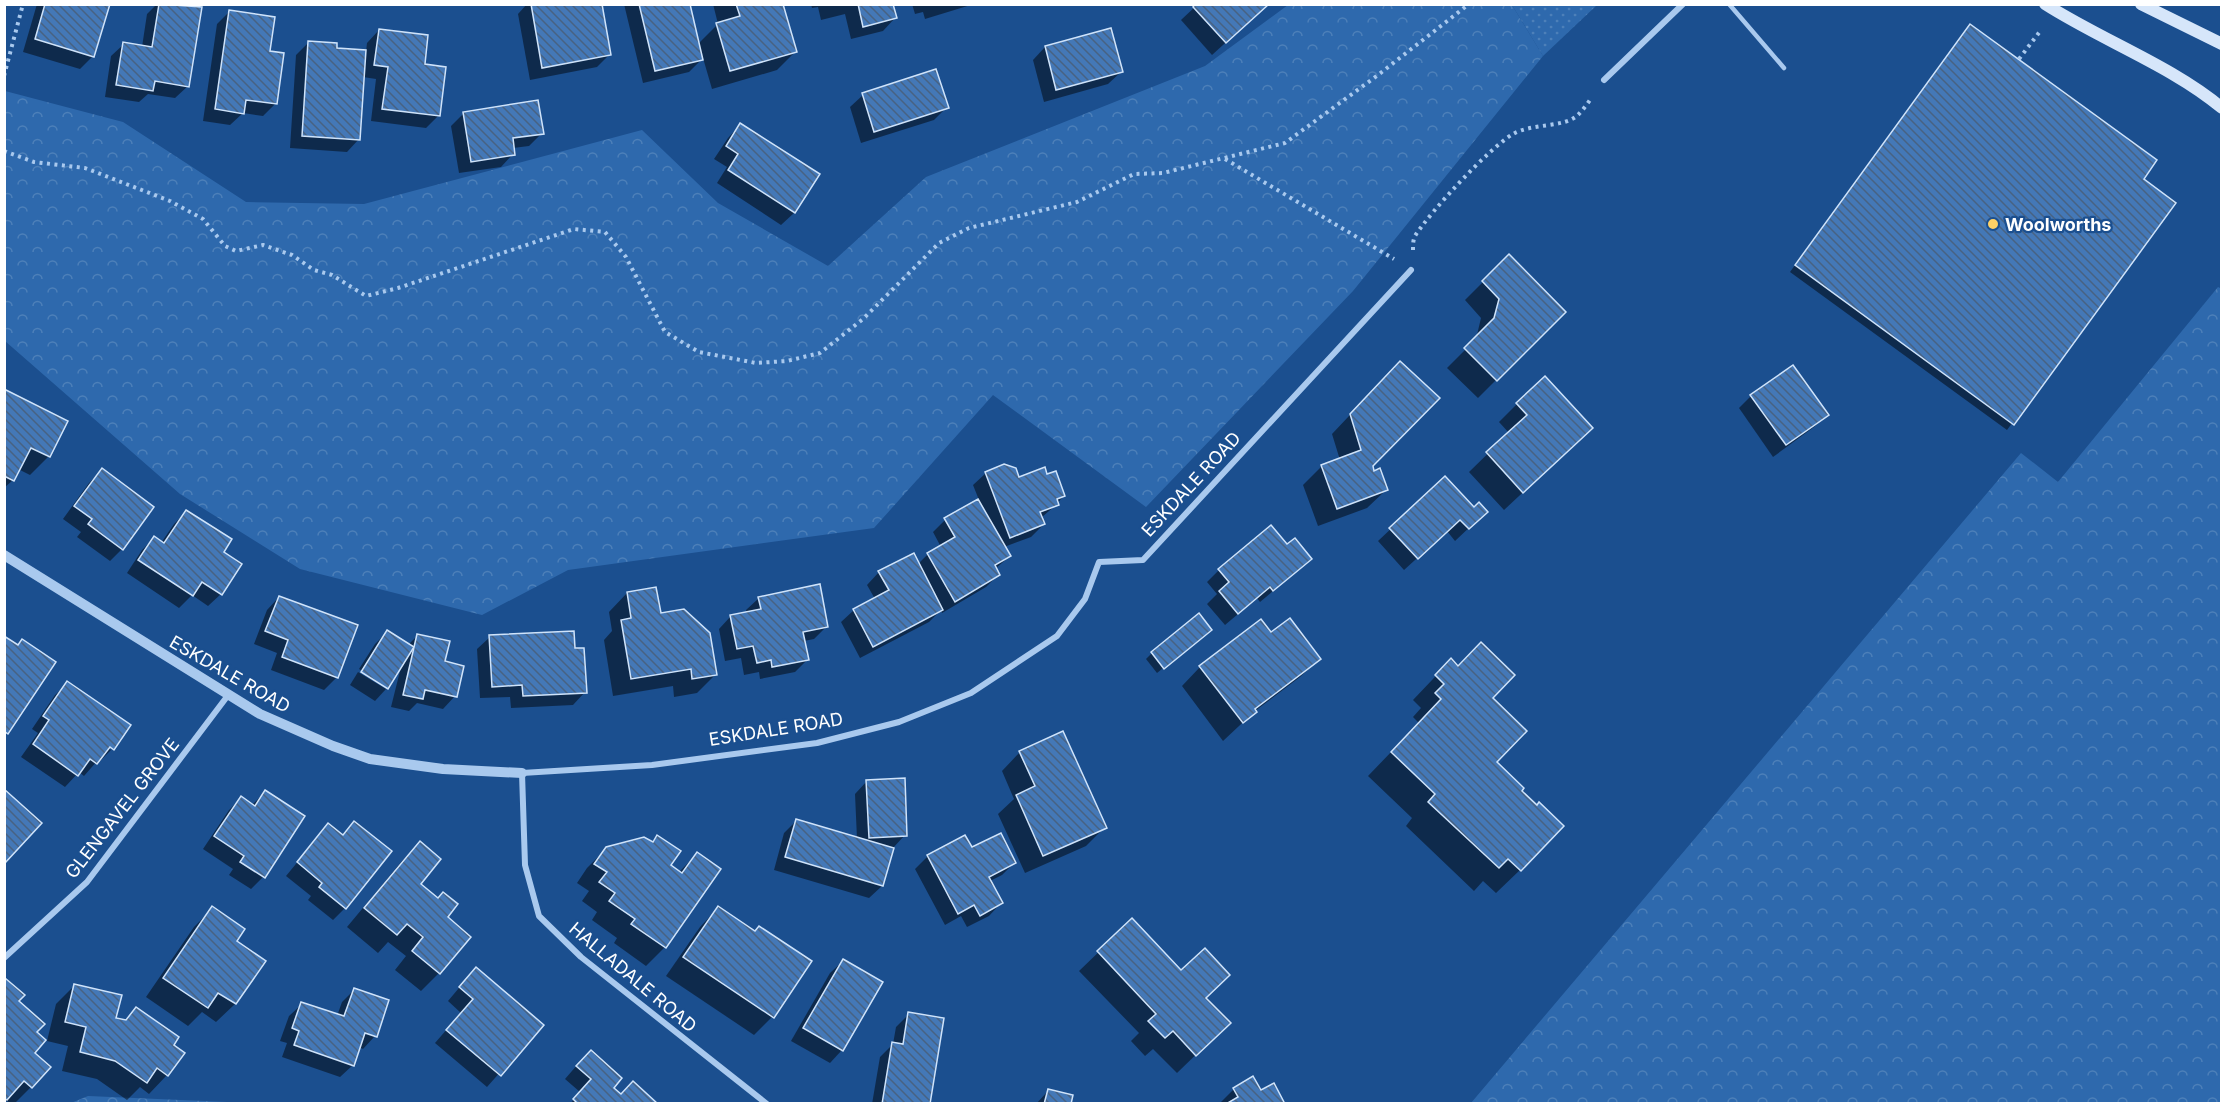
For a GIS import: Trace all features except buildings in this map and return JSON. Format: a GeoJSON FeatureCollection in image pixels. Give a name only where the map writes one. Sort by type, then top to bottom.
{"type":"FeatureCollection","features":[{"type":"Feature","properties":{"kind":"main road"},"geometry":{"type":"LineString","coordinates":[[2045,4],[2076,24],[2156,66],[2222,108]]}},
{"type":"Feature","properties":{"kind":"main road"},"geometry":{"type":"LineString","coordinates":[[2140,4],[2222,44]]}},
{"type":"Feature","properties":{"kind":"street"},"geometry":{"type":"LineString","coordinates":[[1604,80],[1683,4]]}},
{"type":"Feature","properties":{"kind":"street","name":"ESKDALE ROAD"},"geometry":{"type":"LineString","coordinates":[[4,555],[260,714],[333,746],[370,759],[443,769],[522,773],[651,765],[817,742],[898,722],[971,693],[1057,636],[1085,599],[1099,562],[1143,560],[1411,270]]}},
{"type":"Feature","properties":{"kind":"street","name":"GLENGAVEL GROVE"},"geometry":{"type":"LineString","coordinates":[[4,958],[87,882],[229,694]]}},
{"type":"Feature","properties":{"kind":"street","name":"HALLADALE ROAD"},"geometry":{"type":"LineString","coordinates":[[522,773],[525,865],[539,916],[581,957],[767,1104]]}},
{"type":"Feature","properties":{"kind":"lane"},"geometry":{"type":"LineString","coordinates":[[1729,4],[1785,68]]}},
{"type":"Feature","properties":{"kind":"path"},"geometry":{"type":"LineString","coordinates":[[4,76],[23,4]]}},
{"type":"Feature","properties":{"kind":"path"},"geometry":{"type":"LineString","coordinates":[[4,151],[34,162],[85,168],[170,201],[203,219],[225,246],[236,251],[263,244],[292,255],[314,270],[332,275],[366,296],[398,288],[574,229],[605,232],[626,257],[665,332],[699,352],[756,363],[787,361],[820,353],[863,319],[939,243],[969,228],[1077,202],[1134,174],[1163,173],[1285,143],[1469,4]]}},
{"type":"Feature","properties":{"kind":"path"},"geometry":{"type":"LineString","coordinates":[[2019,59],[2044,27]]}},
{"type":"Feature","properties":{"kind":"path"},"geometry":{"type":"LineString","coordinates":[[1224,159],[1411,270],[1413,239],[1432,213],[1499,144],[1528,127],[1562,122],[1578,115],[1604,80]]}},
{"type":"Feature","properties":{"kind":"green space"},"geometry":{"type":"Polygon","coordinates":[[[1288,5],[1512,5],[1543,56],[1353,291],[1146,507],[993,395],[874,528],[568,570],[482,615],[300,569],[180,494],[5,341],[5,91],[123,122],[246,202],[364,204],[642,130],[718,203],[828,266],[926,177],[1205,66],[1288,5]]]}},
{"type":"Feature","properties":{"kind":"green space"},"geometry":{"type":"Polygon","coordinates":[[[1512,5],[1597,5],[1543,56],[1512,5]]]}},
{"type":"Feature","properties":{"kind":"green space"},"geometry":{"type":"Polygon","coordinates":[[[2218,287],[2222,289],[2221,1103],[1471,1103],[2021,453],[2058,482],[2218,287]]]}},
{"type":"Feature","properties":{"kind":"green space"},"geometry":{"type":"Polygon","coordinates":[[[88,1096],[227,1102],[233,1103],[71,1103],[88,1096]]]}},
{"type":"Feature","properties":{"kind":"place","name":"Woolworths"},"geometry":{"type":"Point","coordinates":[1993,224]}}]}
